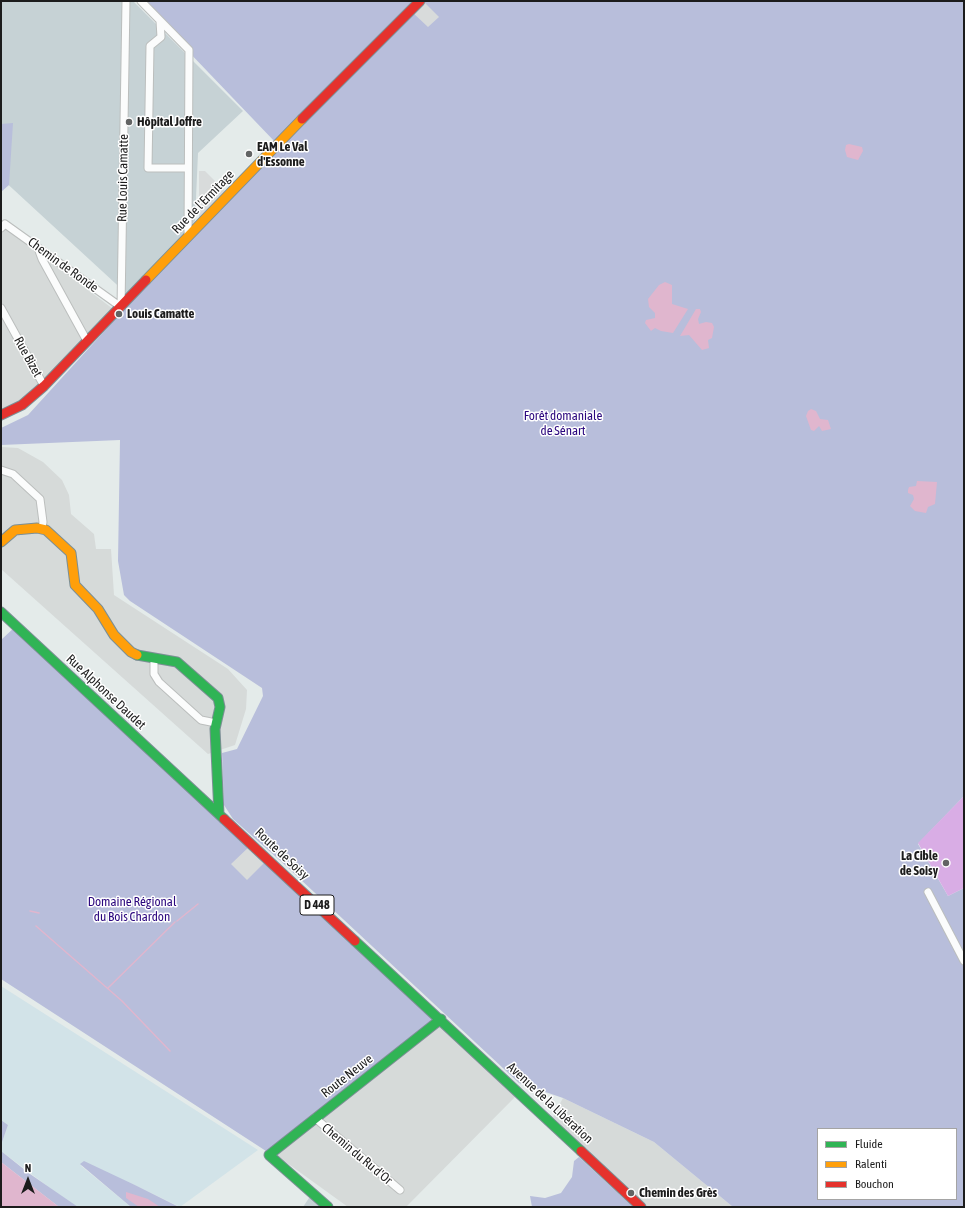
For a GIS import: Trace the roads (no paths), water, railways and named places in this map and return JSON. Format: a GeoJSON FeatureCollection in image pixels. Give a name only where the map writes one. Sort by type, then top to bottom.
{"type":"FeatureCollection","features":[{"type":"Feature","properties":{"kind":"street","name":"Rue Louis Camatte"},"geometry":{"type":"LineString","coordinates":[[121,307],[126,1]]}},
{"type":"Feature","properties":{"kind":"street"},"geometry":{"type":"LineString","coordinates":[[141,1],[189,50],[188,237]]}},
{"type":"Feature","properties":{"kind":"street","name":"Rue de l'Ermitage"},"geometry":{"type":"LineString","coordinates":[[1,415],[22,404],[44,386],[279,142],[420,1]]}},
{"type":"Feature","properties":{"kind":"street"},"geometry":{"type":"LineString","coordinates":[[160,21],[161,37],[150,46],[148,168],[188,168]]}},
{"type":"Feature","properties":{"kind":"street","name":"Chemin de Ronde"},"geometry":{"type":"LineString","coordinates":[[3,226],[38,248],[121,307]]}},
{"type":"Feature","properties":{"kind":"street"},"geometry":{"type":"LineString","coordinates":[[38,248],[42,259],[87,341]]}},
{"type":"Feature","properties":{"kind":"street","name":"Rue Bizet"},"geometry":{"type":"LineString","coordinates":[[1,308],[44,386]]}},
{"type":"Feature","properties":{"kind":"street"},"geometry":{"type":"LineString","coordinates":[[1,470],[13,474],[40,499],[43,522],[42,528]]}},
{"type":"Feature","properties":{"kind":"street"},"geometry":{"type":"LineString","coordinates":[[1,542],[15,530],[42,528],[50,533],[71,553],[75,585],[98,609],[110,631],[135,655],[177,662],[218,698],[220,707],[216,723],[219,814]]}},
{"type":"Feature","properties":{"kind":"street","name":"Rue Alphonse Daudet"},"geometry":{"type":"LineString","coordinates":[[1,612],[194,790]]}},
{"type":"Feature","properties":{"kind":"street"},"geometry":{"type":"LineString","coordinates":[[154,659],[154,674],[159,682],[201,720],[216,723]]}},
{"type":"Feature","properties":{"kind":"street","name":"Route de Soisy"},"geometry":{"type":"LineString","coordinates":[[194,790],[441,1018]]}},
{"type":"Feature","properties":{"kind":"street"},"geometry":{"type":"LineString","coordinates":[[928,892],[964,960]]}},
{"type":"Feature","properties":{"kind":"street","name":"Route Neuve"},"geometry":{"type":"LineString","coordinates":[[328,1207],[308,1191],[269,1155],[441,1018]]}},
{"type":"Feature","properties":{"kind":"street","name":"Avenue de la Libération"},"geometry":{"type":"LineString","coordinates":[[441,1018],[642,1207]]}},
{"type":"Feature","properties":{"kind":"street","name":"Chemin du Ru d'Or"},"geometry":{"type":"LineString","coordinates":[[315,1118],[400,1190]]}},
{"type":"Feature","properties":{"kind":"waterway"},"geometry":{"type":"LineString","coordinates":[[177,921],[198,904]]}},
{"type":"Feature","properties":{"kind":"waterway"},"geometry":{"type":"LineString","coordinates":[[30,911],[39,913]]}},
{"type":"Feature","properties":{"kind":"waterway"},"geometry":{"type":"LineString","coordinates":[[108,988],[175,922]]}},
{"type":"Feature","properties":{"kind":"waterway"},"geometry":{"type":"LineString","coordinates":[[36,926],[122,1001],[170,1051]]}},
{"type":"Feature","properties":{"kind":"place","name":"Hôpital Joffre"},"geometry":{"type":"Point","coordinates":[129,122]}},
{"type":"Feature","properties":{"kind":"place","name":"EAM Le Val d'Essonne"},"geometry":{"type":"Point","coordinates":[249,154]}},
{"type":"Feature","properties":{"kind":"place","name":"Louis Camatte"},"geometry":{"type":"Point","coordinates":[119,314]}},
{"type":"Feature","properties":{"kind":"place","name":"La Cible de Soisy"},"geometry":{"type":"Point","coordinates":[946,863]}},
{"type":"Feature","properties":{"kind":"place","name":"Chemin des Grès"},"geometry":{"type":"Point","coordinates":[631,1193]}},
{"type":"Feature","properties":{"kind":"park label","name":"Forêt domaniale de Sénart"},"geometry":{"type":"Point","coordinates":[563,424]}},
{"type":"Feature","properties":{"kind":"park label","name":"Domaine Régional du Bois Chardon"},"geometry":{"type":"Point","coordinates":[132,910]}}]}
